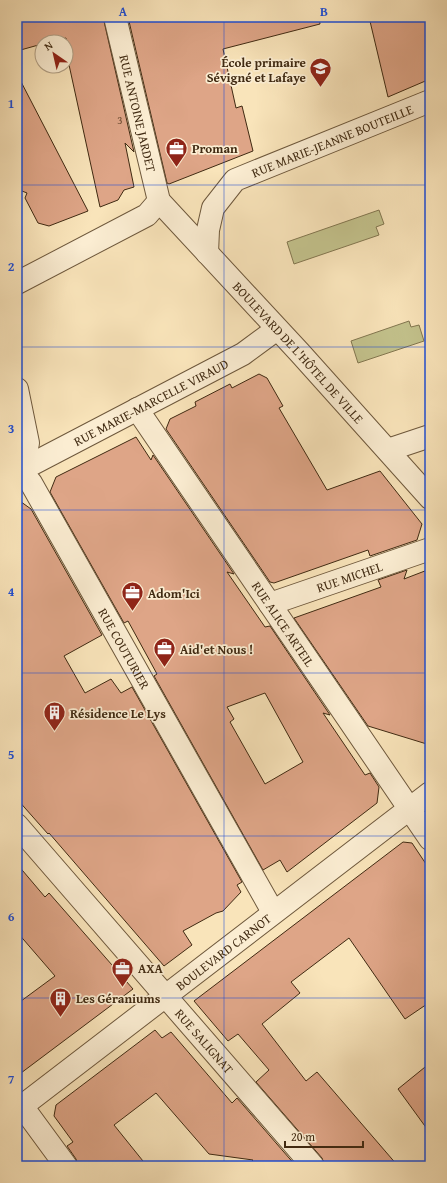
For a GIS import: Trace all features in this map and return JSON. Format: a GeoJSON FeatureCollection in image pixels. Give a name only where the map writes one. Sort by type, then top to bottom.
{"type":"FeatureCollection","features":[{"type":"Feature","properties":{"kind":"street","name":"RUE ANTOINE JARDET"},"geometry":{"type":"LineString","coordinates":[[115,17],[162,204]]}},
{"type":"Feature","properties":{"kind":"street","name":"RUE MARIE-JEANNE BOUTEILLE"},"geometry":{"type":"LineString","coordinates":[[207,253],[208,230],[213,208],[235,180],[430,101]]}},
{"type":"Feature","properties":{"kind":"street","name":"BOULEVARD DE L'HÔTEL DE VILLE"},"geometry":{"type":"LineString","coordinates":[[162,204],[388,450],[430,498]]}},
{"type":"Feature","properties":{"kind":"street"},"geometry":{"type":"LineString","coordinates":[[17,283],[147,215],[162,204]]}},
{"type":"Feature","properties":{"kind":"street","name":"RUE MARIE-MARCELLE VIRAUD"},"geometry":{"type":"LineString","coordinates":[[19,469],[243,354],[277,329]]}},
{"type":"Feature","properties":{"kind":"street"},"geometry":{"type":"LineString","coordinates":[[17,389],[28,443],[19,469]]}},
{"type":"Feature","properties":{"kind":"street","name":"RUE ALICE ARTEIL"},"geometry":{"type":"LineString","coordinates":[[137,409],[430,839]]}},
{"type":"Feature","properties":{"kind":"street"},"geometry":{"type":"LineString","coordinates":[[388,450],[430,436]]}},
{"type":"Feature","properties":{"kind":"street","name":"RUE COUTURIER"},"geometry":{"type":"LineString","coordinates":[[19,469],[273,912]]}},
{"type":"Feature","properties":{"kind":"street","name":"RUE MICHEL"},"geometry":{"type":"LineString","coordinates":[[270,604],[430,549]]}},
{"type":"Feature","properties":{"kind":"street","name":"BOULEVARD CARNOT"},"geometry":{"type":"LineString","coordinates":[[20,1108],[273,912],[430,793]]}},
{"type":"Feature","properties":{"kind":"street","name":"RUE SALIGNAT"},"geometry":{"type":"LineString","coordinates":[[17,825],[313,1166]]}},
{"type":"Feature","properties":{"kind":"street"},"geometry":{"type":"LineString","coordinates":[[20,1108],[66,1166]]}},
{"type":"Feature","properties":{"kind":"shaded area"},"geometry":{"type":"Polygon","coordinates":[[[379,210],[384,224],[376,227],[379,235],[294,264],[287,242],[379,210]]]}},
{"type":"Feature","properties":{"kind":"shaded area"},"geometry":{"type":"Polygon","coordinates":[[[409,321],[411,327],[419,325],[424,341],[358,363],[351,341],[409,321]]]}},
{"type":"Feature","properties":{"kind":"building"},"geometry":{"type":"Polygon","coordinates":[[[17,17],[103,17],[134,152],[125,143],[134,187],[124,190],[118,200],[100,207],[71,74],[74,74],[74,34],[34,34],[34,46],[17,51],[17,17]]]}},
{"type":"Feature","properties":{"kind":"building"},"geometry":{"type":"Polygon","coordinates":[[[128,17],[319,17],[320,24],[223,49],[236,108],[242,106],[253,151],[169,184],[167,183],[128,17]]]}},
{"type":"Feature","properties":{"kind":"building"},"geometry":{"type":"Polygon","coordinates":[[[369,17],[430,17],[430,79],[388,97],[369,17]]]}},
{"type":"Feature","properties":{"kind":"building"},"geometry":{"type":"Polygon","coordinates":[[[17,74],[88,211],[49,226],[38,223],[25,198],[27,193],[17,189],[17,74]]]}},
{"type":"Feature","properties":{"kind":"building"},"geometry":{"type":"Polygon","coordinates":[[[259,374],[267,378],[283,406],[279,408],[327,490],[380,471],[422,524],[417,540],[370,556],[368,550],[274,583],[270,582],[166,429],[170,419],[196,406],[195,402],[230,384],[232,388],[259,374]]]}},
{"type":"Feature","properties":{"kind":"building"},"geometry":{"type":"Polygon","coordinates":[[[136,437],[151,460],[153,455],[234,574],[227,572],[265,627],[270,626],[330,715],[323,713],[365,775],[370,773],[379,787],[377,803],[287,872],[280,860],[263,870],[154,676],[157,674],[128,621],[124,623],[50,492],[56,477],[136,437]],[[265,693],[227,707],[234,719],[230,722],[265,784],[303,762],[265,693]]]}},
{"type":"Feature","properties":{"kind":"building"},"geometry":{"type":"Polygon","coordinates":[[[17,499],[31,509],[102,635],[64,656],[85,693],[111,679],[121,693],[132,687],[242,882],[237,885],[241,892],[223,911],[216,913],[183,931],[192,945],[164,966],[49,833],[48,834],[17,799],[17,499]]]}},
{"type":"Feature","properties":{"kind":"building"},"geometry":{"type":"Polygon","coordinates":[[[430,569],[430,745],[368,726],[294,618],[381,587],[378,580],[407,570],[404,579],[430,569]]]}},
{"type":"Feature","properties":{"kind":"building"},"geometry":{"type":"Polygon","coordinates":[[[403,842],[412,843],[430,870],[430,1002],[405,1019],[349,938],[291,982],[300,993],[262,1024],[306,1081],[317,1072],[398,1166],[325,1166],[322,1158],[256,1082],[269,1070],[238,1034],[228,1041],[194,1001],[403,842]]]}},
{"type":"Feature","properties":{"kind":"building"},"geometry":{"type":"Polygon","coordinates":[[[17,864],[45,897],[49,893],[133,989],[17,1076],[17,1004],[55,976],[17,932],[17,864]]]}},
{"type":"Feature","properties":{"kind":"building"},"geometry":{"type":"Polygon","coordinates":[[[155,1030],[162,1038],[171,1032],[232,1103],[237,1098],[296,1166],[247,1166],[253,1160],[209,1154],[156,1093],[114,1125],[147,1166],[78,1166],[76,1159],[67,1146],[73,1142],[54,1116],[56,1105],[155,1030]]]}},
{"type":"Feature","properties":{"kind":"building"},"geometry":{"type":"Polygon","coordinates":[[[430,1063],[430,1133],[398,1089],[430,1063]]]}},
{"type":"Feature","properties":{"kind":"place","name":"École primaire Sévigné et Lafaye"},"geometry":{"type":"Point","coordinates":[321,88]}},
{"type":"Feature","properties":{"kind":"place","name":"Proman"},"geometry":{"type":"Point","coordinates":[176,168]}},
{"type":"Feature","properties":{"kind":"place","name":"Adom'Ici"},"geometry":{"type":"Point","coordinates":[132,612]}},
{"type":"Feature","properties":{"kind":"place","name":"Aid'et Nous !"},"geometry":{"type":"Point","coordinates":[164,668]}},
{"type":"Feature","properties":{"kind":"place","name":"Résidence Le Lys"},"geometry":{"type":"Point","coordinates":[55,732]}},
{"type":"Feature","properties":{"kind":"place","name":"AXA"},"geometry":{"type":"Point","coordinates":[122,988]}},
{"type":"Feature","properties":{"kind":"place","name":"Les Géraniums"},"geometry":{"type":"Point","coordinates":[60,1018]}}]}
